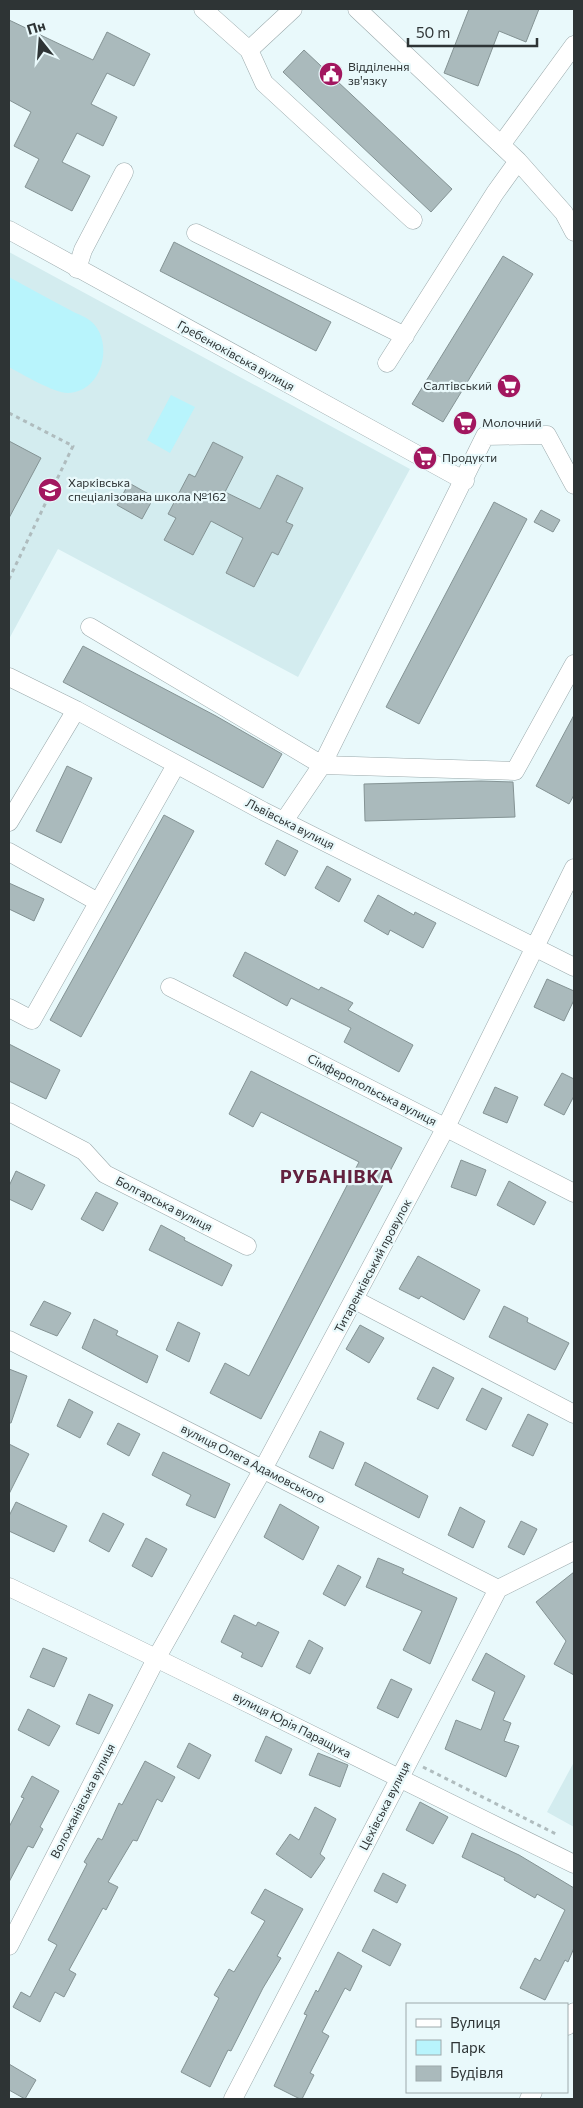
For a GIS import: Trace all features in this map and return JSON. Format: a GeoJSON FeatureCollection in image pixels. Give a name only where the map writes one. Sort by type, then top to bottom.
{"type":"FeatureCollection","features":[{"type":"Feature","properties":{"kind":"street"},"geometry":{"type":"LineString","coordinates":[[203,9],[249,50],[264,83],[413,220]]}},
{"type":"Feature","properties":{"kind":"street"},"geometry":{"type":"LineString","coordinates":[[249,50],[293,9]]}},
{"type":"Feature","properties":{"kind":"street"},"geometry":{"type":"LineString","coordinates":[[357,9],[518,161],[564,213],[574,232]]}},
{"type":"Feature","properties":{"kind":"street"},"geometry":{"type":"LineString","coordinates":[[501,145],[574,46]]}},
{"type":"Feature","properties":{"kind":"street"},"geometry":{"type":"LineString","coordinates":[[387,363],[518,161]]}},
{"type":"Feature","properties":{"kind":"street"},"geometry":{"type":"LineString","coordinates":[[76,269],[83,250],[124,172]]}},
{"type":"Feature","properties":{"kind":"street","name":"Гребенюківська вулиця"},"geometry":{"type":"LineString","coordinates":[[9,230],[76,269],[465,481]]}},
{"type":"Feature","properties":{"kind":"street"},"geometry":{"type":"LineString","coordinates":[[196,233],[405,336]]}},
{"type":"Feature","properties":{"kind":"street"},"geometry":{"type":"LineString","coordinates":[[284,821],[322,765],[465,481],[485,436],[547,435],[574,485]]}},
{"type":"Feature","properties":{"kind":"street"},"geometry":{"type":"LineString","coordinates":[[90,627],[322,765],[515,771],[574,664]]}},
{"type":"Feature","properties":{"kind":"street","name":"Львівська вулиця"},"geometry":{"type":"LineString","coordinates":[[9,677],[76,710],[284,821],[574,967]]}},
{"type":"Feature","properties":{"kind":"street"},"geometry":{"type":"LineString","coordinates":[[9,822],[76,710]]}},
{"type":"Feature","properties":{"kind":"street"},"geometry":{"type":"LineString","coordinates":[[9,1008],[32,1020],[176,765]]}},
{"type":"Feature","properties":{"kind":"street"},"geometry":{"type":"LineString","coordinates":[[9,852],[98,902]]}},
{"type":"Feature","properties":{"kind":"street","name":"Титаренківський провулок"},"geometry":{"type":"LineString","coordinates":[[156,1657],[263,1469],[355,1300],[446,1127],[574,868]]}},
{"type":"Feature","properties":{"kind":"street","name":"Сімферопольська вулиця"},"geometry":{"type":"LineString","coordinates":[[170,987],[574,1193]]}},
{"type":"Feature","properties":{"kind":"street","name":"Болгарська вулиця"},"geometry":{"type":"LineString","coordinates":[[9,1112],[84,1151],[105,1174],[247,1246]]}},
{"type":"Feature","properties":{"kind":"street"},"geometry":{"type":"LineString","coordinates":[[355,1300],[574,1414]]}},
{"type":"Feature","properties":{"kind":"street","name":"вулиця Олега Адамовського"},"geometry":{"type":"LineString","coordinates":[[9,1340],[498,1589]]}},
{"type":"Feature","properties":{"kind":"street"},"geometry":{"type":"LineString","coordinates":[[498,1589],[574,1551]]}},
{"type":"Feature","properties":{"kind":"street","name":"вулиця Юрія Паращука"},"geometry":{"type":"LineString","coordinates":[[9,1587],[156,1657],[398,1779],[574,1864]]}},
{"type":"Feature","properties":{"kind":"street","name":"Цехівська вулиця"},"geometry":{"type":"LineString","coordinates":[[233,2099],[498,1589]]}},
{"type":"Feature","properties":{"kind":"street","name":"Воложанівська вулиця"},"geometry":{"type":"LineString","coordinates":[[9,1946],[156,1657]]}},
{"type":"Feature","properties":{"kind":"street"},"geometry":{"type":"LineString","coordinates":[[568,2024],[574,2012]]}},
{"type":"Feature","properties":{"kind":"path"},"geometry":{"type":"LineString","coordinates":[[9,413],[73,446],[9,579]]}},
{"type":"Feature","properties":{"kind":"path"},"geometry":{"type":"LineString","coordinates":[[408,1760],[557,1834]]}},
{"type":"Feature","properties":{"kind":"shaded area"},"geometry":{"type":"Polygon","coordinates":[[[9,252],[410,469],[298,677],[58,549],[9,639],[9,252]]]}},
{"type":"Feature","properties":{"kind":"shaded area"},"geometry":{"type":"Polygon","coordinates":[[[574,1762],[574,1827],[547,1812],[574,1762]]]}},
{"type":"Feature","properties":{"kind":"green space"},"geometry":{"type":"Polygon","coordinates":[[[9,277],[93,323],[103,343],[103,355],[101,366],[89,385],[80,391],[62,392],[38,383],[9,367],[9,277]]]}},
{"type":"Feature","properties":{"kind":"green space"},"geometry":{"type":"Polygon","coordinates":[[[171,395],[195,407],[170,453],[147,440],[171,395]]]}},
{"type":"Feature","properties":{"kind":"building"},"geometry":{"type":"Polygon","coordinates":[[[469,9],[539,9],[526,42],[499,31],[478,86],[444,73],[469,9]]]}},
{"type":"Feature","properties":{"kind":"building"},"geometry":{"type":"Polygon","coordinates":[[[9,20],[93,60],[107,32],[150,54],[134,86],[107,73],[91,104],[117,117],[103,146],[77,133],[62,162],[90,176],[72,211],[25,187],[39,159],[14,146],[31,112],[9,100],[9,20]]]}},
{"type":"Feature","properties":{"kind":"building"},"geometry":{"type":"Polygon","coordinates":[[[304,50],[452,189],[431,212],[283,72],[304,50]]]}},
{"type":"Feature","properties":{"kind":"building"},"geometry":{"type":"Polygon","coordinates":[[[174,242],[331,322],[316,351],[160,271],[174,242]]]}},
{"type":"Feature","properties":{"kind":"building"},"geometry":{"type":"Polygon","coordinates":[[[503,256],[533,274],[443,422],[412,404],[503,256]]]}},
{"type":"Feature","properties":{"kind":"building"},"geometry":{"type":"Polygon","coordinates":[[[9,441],[41,458],[9,518],[9,441]]]}},
{"type":"Feature","properties":{"kind":"building"},"geometry":{"type":"Polygon","coordinates":[[[213,442],[243,457],[225,492],[260,509],[277,475],[303,488],[286,522],[293,525],[278,555],[272,552],[254,587],[226,573],[243,538],[211,521],[193,555],[164,540],[176,518],[168,514],[189,474],[195,477],[213,442]]]}},
{"type":"Feature","properties":{"kind":"building"},"geometry":{"type":"Polygon","coordinates":[[[129,483],[154,497],[142,519],[117,505],[129,483]]]}},
{"type":"Feature","properties":{"kind":"building"},"geometry":{"type":"Polygon","coordinates":[[[494,502],[527,519],[419,724],[386,707],[494,502]]]}},
{"type":"Feature","properties":{"kind":"building"},"geometry":{"type":"Polygon","coordinates":[[[541,510],[560,520],[553,532],[534,522],[541,510]]]}},
{"type":"Feature","properties":{"kind":"building"},"geometry":{"type":"Polygon","coordinates":[[[83,646],[216,716],[282,754],[263,788],[63,682],[83,646]]]}},
{"type":"Feature","properties":{"kind":"building"},"geometry":{"type":"Polygon","coordinates":[[[574,715],[574,795],[569,804],[536,786],[574,715]]]}},
{"type":"Feature","properties":{"kind":"building"},"geometry":{"type":"Polygon","coordinates":[[[67,766],[92,778],[61,843],[36,831],[67,766]]]}},
{"type":"Feature","properties":{"kind":"building"},"geometry":{"type":"Polygon","coordinates":[[[513,782],[515,817],[365,821],[364,784],[513,782]]]}},
{"type":"Feature","properties":{"kind":"building"},"geometry":{"type":"Polygon","coordinates":[[[164,815],[194,831],[81,1037],[50,1020],[164,815]]]}},
{"type":"Feature","properties":{"kind":"building"},"geometry":{"type":"Polygon","coordinates":[[[277,840],[298,851],[285,876],[265,864],[277,840]]]}},
{"type":"Feature","properties":{"kind":"building"},"geometry":{"type":"Polygon","coordinates":[[[327,866],[351,879],[339,902],[315,888],[327,866]]]}},
{"type":"Feature","properties":{"kind":"building"},"geometry":{"type":"Polygon","coordinates":[[[9,883],[44,899],[34,921],[9,909],[9,883]]]}},
{"type":"Feature","properties":{"kind":"building"},"geometry":{"type":"Polygon","coordinates":[[[378,895],[414,915],[415,912],[436,923],[423,948],[390,930],[388,935],[364,921],[378,895]]]}},
{"type":"Feature","properties":{"kind":"building"},"geometry":{"type":"Polygon","coordinates":[[[245,952],[319,990],[321,987],[353,1003],[348,1010],[413,1045],[399,1072],[344,1042],[351,1028],[291,998],[287,1006],[233,976],[245,952]]]}},
{"type":"Feature","properties":{"kind":"building"},"geometry":{"type":"Polygon","coordinates":[[[547,979],[574,991],[574,1000],[564,1021],[534,1007],[547,979]]]}},
{"type":"Feature","properties":{"kind":"building"},"geometry":{"type":"Polygon","coordinates":[[[9,1044],[60,1070],[46,1099],[9,1081],[9,1044]]]}},
{"type":"Feature","properties":{"kind":"building"},"geometry":{"type":"Polygon","coordinates":[[[251,1071],[402,1148],[261,1419],[210,1393],[225,1363],[249,1376],[359,1162],[261,1112],[253,1127],[229,1114],[251,1071]]]}},
{"type":"Feature","properties":{"kind":"building"},"geometry":{"type":"Polygon","coordinates":[[[562,1073],[574,1079],[574,1096],[564,1115],[544,1105],[562,1073]]]}},
{"type":"Feature","properties":{"kind":"building"},"geometry":{"type":"Polygon","coordinates":[[[495,1087],[518,1097],[507,1123],[483,1113],[495,1087]]]}},
{"type":"Feature","properties":{"kind":"building"},"geometry":{"type":"Polygon","coordinates":[[[461,1160],[486,1170],[476,1196],[451,1187],[461,1160]]]}},
{"type":"Feature","properties":{"kind":"building"},"geometry":{"type":"Polygon","coordinates":[[[16,1171],[45,1185],[32,1210],[9,1199],[9,1186],[16,1171]]]}},
{"type":"Feature","properties":{"kind":"building"},"geometry":{"type":"Polygon","coordinates":[[[509,1181],[546,1202],[534,1225],[497,1205],[509,1181]]]}},
{"type":"Feature","properties":{"kind":"building"},"geometry":{"type":"Polygon","coordinates":[[[96,1192],[118,1203],[103,1231],[81,1219],[96,1192]]]}},
{"type":"Feature","properties":{"kind":"building"},"geometry":{"type":"Polygon","coordinates":[[[161,1225],[185,1238],[184,1240],[232,1265],[222,1286],[149,1250],[161,1225]]]}},
{"type":"Feature","properties":{"kind":"building"},"geometry":{"type":"Polygon","coordinates":[[[418,1256],[480,1290],[464,1320],[421,1296],[419,1299],[399,1289],[418,1256]]]}},
{"type":"Feature","properties":{"kind":"building"},"geometry":{"type":"Polygon","coordinates":[[[44,1301],[71,1313],[57,1336],[30,1325],[44,1301]]]}},
{"type":"Feature","properties":{"kind":"building"},"geometry":{"type":"Polygon","coordinates":[[[504,1306],[528,1318],[527,1322],[569,1343],[555,1370],[489,1337],[504,1306]]]}},
{"type":"Feature","properties":{"kind":"building"},"geometry":{"type":"Polygon","coordinates":[[[94,1319],[118,1331],[116,1335],[158,1356],[147,1383],[82,1348],[94,1319]]]}},
{"type":"Feature","properties":{"kind":"building"},"geometry":{"type":"Polygon","coordinates":[[[178,1322],[200,1333],[189,1362],[166,1350],[178,1322]]]}},
{"type":"Feature","properties":{"kind":"building"},"geometry":{"type":"Polygon","coordinates":[[[360,1325],[384,1338],[369,1363],[346,1349],[360,1325]]]}},
{"type":"Feature","properties":{"kind":"building"},"geometry":{"type":"Polygon","coordinates":[[[433,1367],[454,1378],[438,1409],[417,1399],[433,1367]]]}},
{"type":"Feature","properties":{"kind":"building"},"geometry":{"type":"Polygon","coordinates":[[[9,1369],[27,1376],[11,1423],[9,1423],[9,1369]]]}},
{"type":"Feature","properties":{"kind":"building"},"geometry":{"type":"Polygon","coordinates":[[[482,1388],[502,1398],[486,1430],[466,1420],[482,1388]]]}},
{"type":"Feature","properties":{"kind":"building"},"geometry":{"type":"Polygon","coordinates":[[[69,1399],[93,1412],[80,1438],[57,1426],[69,1399]]]}},
{"type":"Feature","properties":{"kind":"building"},"geometry":{"type":"Polygon","coordinates":[[[528,1414],[548,1424],[533,1456],[512,1446],[528,1414]]]}},
{"type":"Feature","properties":{"kind":"building"},"geometry":{"type":"Polygon","coordinates":[[[118,1423],[140,1434],[129,1456],[107,1444],[118,1423]]]}},
{"type":"Feature","properties":{"kind":"building"},"geometry":{"type":"Polygon","coordinates":[[[320,1431],[344,1443],[333,1469],[309,1457],[320,1431]]]}},
{"type":"Feature","properties":{"kind":"building"},"geometry":{"type":"Polygon","coordinates":[[[9,1444],[29,1454],[9,1494],[9,1444]]]}},
{"type":"Feature","properties":{"kind":"building"},"geometry":{"type":"Polygon","coordinates":[[[163,1452],[230,1484],[215,1518],[186,1505],[191,1495],[152,1475],[163,1452]]]}},
{"type":"Feature","properties":{"kind":"building"},"geometry":{"type":"Polygon","coordinates":[[[365,1462],[428,1496],[419,1518],[355,1485],[365,1462]]]}},
{"type":"Feature","properties":{"kind":"building"},"geometry":{"type":"Polygon","coordinates":[[[16,1502],[67,1526],[54,1552],[9,1531],[9,1516],[16,1502]]]}},
{"type":"Feature","properties":{"kind":"building"},"geometry":{"type":"Polygon","coordinates":[[[280,1504],[319,1527],[303,1560],[264,1537],[280,1504]]]}},
{"type":"Feature","properties":{"kind":"building"},"geometry":{"type":"Polygon","coordinates":[[[460,1507],[485,1521],[473,1548],[448,1535],[460,1507]]]}},
{"type":"Feature","properties":{"kind":"building"},"geometry":{"type":"Polygon","coordinates":[[[103,1513],[124,1524],[109,1552],[89,1541],[103,1513]]]}},
{"type":"Feature","properties":{"kind":"building"},"geometry":{"type":"Polygon","coordinates":[[[521,1521],[537,1529],[524,1555],[508,1547],[521,1521]]]}},
{"type":"Feature","properties":{"kind":"building"},"geometry":{"type":"Polygon","coordinates":[[[146,1538],[167,1549],[152,1577],[132,1566],[146,1538]]]}},
{"type":"Feature","properties":{"kind":"building"},"geometry":{"type":"Polygon","coordinates":[[[378,1558],[404,1569],[402,1573],[457,1598],[430,1664],[403,1650],[422,1611],[366,1587],[378,1558]]]}},
{"type":"Feature","properties":{"kind":"building"},"geometry":{"type":"Polygon","coordinates":[[[338,1565],[361,1577],[345,1606],[323,1594],[338,1565]]]}},
{"type":"Feature","properties":{"kind":"building"},"geometry":{"type":"Polygon","coordinates":[[[574,1572],[574,1675],[554,1664],[566,1641],[536,1602],[574,1572]]]}},
{"type":"Feature","properties":{"kind":"building"},"geometry":{"type":"Polygon","coordinates":[[[234,1615],[256,1626],[258,1622],[279,1632],[262,1667],[241,1657],[243,1653],[221,1642],[234,1615]]]}},
{"type":"Feature","properties":{"kind":"building"},"geometry":{"type":"Polygon","coordinates":[[[309,1640],[323,1648],[310,1674],[296,1667],[309,1640]]]}},
{"type":"Feature","properties":{"kind":"building"},"geometry":{"type":"Polygon","coordinates":[[[43,1648],[67,1658],[54,1687],[30,1677],[43,1648]]]}},
{"type":"Feature","properties":{"kind":"building"},"geometry":{"type":"Polygon","coordinates":[[[486,1653],[525,1676],[503,1720],[511,1723],[504,1741],[519,1746],[506,1777],[445,1749],[456,1720],[481,1730],[495,1692],[472,1680],[486,1653]]]}},
{"type":"Feature","properties":{"kind":"building"},"geometry":{"type":"Polygon","coordinates":[[[391,1679],[412,1689],[398,1718],[377,1708],[391,1679]]]}},
{"type":"Feature","properties":{"kind":"building"},"geometry":{"type":"Polygon","coordinates":[[[89,1694],[113,1705],[99,1734],[76,1724],[89,1694]]]}},
{"type":"Feature","properties":{"kind":"building"},"geometry":{"type":"Polygon","coordinates":[[[28,1709],[60,1726],[49,1746],[18,1730],[28,1709]]]}},
{"type":"Feature","properties":{"kind":"building"},"geometry":{"type":"Polygon","coordinates":[[[266,1736],[292,1749],[281,1774],[255,1761],[266,1736]]]}},
{"type":"Feature","properties":{"kind":"building"},"geometry":{"type":"Polygon","coordinates":[[[189,1743],[211,1755],[199,1779],[177,1767],[189,1743]]]}},
{"type":"Feature","properties":{"kind":"building"},"geometry":{"type":"Polygon","coordinates":[[[318,1753],[348,1765],[340,1787],[309,1775],[318,1753]]]}},
{"type":"Feature","properties":{"kind":"building"},"geometry":{"type":"Polygon","coordinates":[[[145,1761],[175,1777],[162,1802],[157,1799],[137,1841],[133,1840],[108,1882],[118,1887],[106,1910],[103,1908],[69,1970],[76,1974],[64,1997],[55,1992],[40,2022],[13,2007],[21,1992],[30,1997],[57,1945],[48,1940],[87,1864],[84,1862],[98,1838],[102,1840],[119,1803],[122,1805],[145,1761]]]}},
{"type":"Feature","properties":{"kind":"building"},"geometry":{"type":"Polygon","coordinates":[[[32,1776],[59,1791],[40,1827],[43,1829],[33,1848],[28,1846],[9,1882],[9,1827],[24,1798],[21,1797],[32,1776]]]}},
{"type":"Feature","properties":{"kind":"building"},"geometry":{"type":"Polygon","coordinates":[[[420,1802],[448,1817],[433,1844],[406,1830],[420,1802]]]}},
{"type":"Feature","properties":{"kind":"building"},"geometry":{"type":"Polygon","coordinates":[[[315,1807],[336,1819],[320,1854],[325,1858],[311,1878],[276,1854],[290,1834],[299,1840],[315,1807]]]}},
{"type":"Feature","properties":{"kind":"building"},"geometry":{"type":"Polygon","coordinates":[[[472,1833],[519,1855],[574,1888],[574,1948],[568,1962],[565,1960],[545,2000],[520,1988],[535,1958],[540,1961],[565,1910],[537,1894],[535,1898],[504,1880],[505,1878],[462,1857],[472,1833]]]}},
{"type":"Feature","properties":{"kind":"building"},"geometry":{"type":"Polygon","coordinates":[[[383,1873],[406,1885],[397,1903],[374,1891],[383,1873]]]}},
{"type":"Feature","properties":{"kind":"building"},"geometry":{"type":"Polygon","coordinates":[[[265,1889],[303,1909],[277,1956],[281,1958],[263,1988],[231,2051],[228,2050],[210,2087],[181,2072],[219,1998],[214,1995],[229,1969],[234,1972],[265,1921],[251,1913],[265,1889]]]}},
{"type":"Feature","properties":{"kind":"building"},"geometry":{"type":"Polygon","coordinates":[[[373,1929],[401,1944],[390,1966],[362,1951],[373,1929]]]}},
{"type":"Feature","properties":{"kind":"building"},"geometry":{"type":"Polygon","coordinates":[[[338,1952],[362,1966],[350,1991],[345,1988],[322,2032],[329,2036],[310,2073],[314,2075],[302,2099],[300,2099],[274,2086],[307,2015],[304,2014],[316,1990],[318,1992],[338,1952]]]}},
{"type":"Feature","properties":{"kind":"building"},"geometry":{"type":"Polygon","coordinates":[[[9,2064],[36,2080],[25,2099],[9,2090],[9,2064]]]}},
{"type":"Feature","properties":{"kind":"place","name":"Відділення зв'язку"},"geometry":{"type":"Point","coordinates":[331,74]}},
{"type":"Feature","properties":{"kind":"place","name":"Салтівський"},"geometry":{"type":"Point","coordinates":[509,386]}},
{"type":"Feature","properties":{"kind":"place","name":"Молочний"},"geometry":{"type":"Point","coordinates":[465,423]}},
{"type":"Feature","properties":{"kind":"place","name":"Продукти"},"geometry":{"type":"Point","coordinates":[425,458]}},
{"type":"Feature","properties":{"kind":"place","name":"Харківська спеціалізована школа №162"},"geometry":{"type":"Point","coordinates":[50,490]}},
{"type":"Feature","properties":{"kind":"district","name":"РУБАНІВКА"},"geometry":{"type":"Point","coordinates":[337,1177]}}]}
